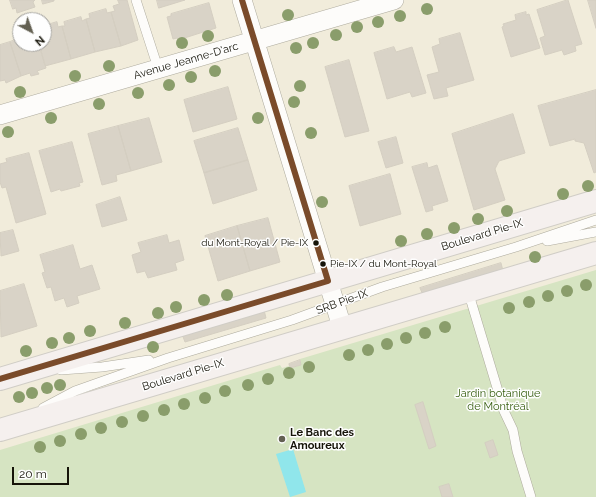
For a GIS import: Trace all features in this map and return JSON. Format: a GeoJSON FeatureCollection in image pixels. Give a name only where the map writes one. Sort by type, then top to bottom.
{"type":"FeatureCollection","features":[{"type":"Feature","properties":{"kind":"main road","name":"Boulevard Pie-IX"},"geometry":{"type":"LineString","coordinates":[[9,376],[596,201]]}},
{"type":"Feature","properties":{"kind":"main road","name":"Boulevard Pie-IX"},"geometry":{"type":"LineString","coordinates":[[2,429],[342,327],[596,253]]}},
{"type":"Feature","properties":{"kind":"street"},"geometry":{"type":"LineString","coordinates":[[242,0],[342,327]]}},
{"type":"Feature","properties":{"kind":"street","name":"Avenue Jeanne-D'arc"},"geometry":{"type":"LineString","coordinates":[[0,115],[394,0]]}},
{"type":"Feature","properties":{"kind":"lane"},"geometry":{"type":"LineString","coordinates":[[136,0],[158,68]]}},
{"type":"Feature","properties":{"kind":"lane","name":"SRB Pie-IX"},"geometry":{"type":"LineString","coordinates":[[2,429],[75,391],[168,358],[292,320],[382,287],[516,247],[596,220]]}},
{"type":"Feature","properties":{"kind":"lane","name":"SRB Pie-IX"},"geometry":{"type":"LineString","coordinates":[[516,247],[596,232]]}},
{"type":"Feature","properties":{"kind":"lane"},"geometry":{"type":"LineString","coordinates":[[468,290],[504,410],[513,430],[517,451],[531,497]]}},
{"type":"Feature","properties":{"kind":"lane","name":"SRB Pie-IX"},"geometry":{"type":"LineString","coordinates":[[9,376],[102,367],[168,358]]}},
{"type":"Feature","properties":{"kind":"green space","name":"Jardin botanique de Montréal"},"geometry":{"type":"Polygon","coordinates":[[[596,270],[596,497],[0,497],[0,450],[280,365],[282,368],[289,366],[291,368],[301,365],[300,359],[596,270]]]}},
{"type":"Feature","properties":{"kind":"water"},"geometry":{"type":"Polygon","coordinates":[[[293,449],[306,492],[290,497],[276,454],[293,449]]]}},
{"type":"Feature","properties":{"kind":"building"},"geometry":{"type":"Polygon","coordinates":[[[10,0],[35,0],[33,2],[35,7],[20,12],[17,12],[16,8],[13,9],[10,0]]]}},
{"type":"Feature","properties":{"kind":"building"},"geometry":{"type":"Polygon","coordinates":[[[42,0],[54,0],[54,1],[43,4],[42,0]]]}},
{"type":"Feature","properties":{"kind":"building"},"geometry":{"type":"Polygon","coordinates":[[[118,0],[127,0],[138,40],[121,46],[111,12],[115,11],[113,6],[119,4],[118,0]]]}},
{"type":"Feature","properties":{"kind":"building"},"geometry":{"type":"Polygon","coordinates":[[[157,0],[185,0],[159,8],[157,0]]]}},
{"type":"Feature","properties":{"kind":"building"},"geometry":{"type":"Polygon","coordinates":[[[568,0],[582,44],[575,46],[576,51],[564,55],[562,50],[545,55],[540,38],[545,36],[537,10],[568,0]]]}},
{"type":"Feature","properties":{"kind":"building"},"geometry":{"type":"Polygon","coordinates":[[[588,0],[596,0],[596,28],[588,0]]]}},
{"type":"Feature","properties":{"kind":"building"},"geometry":{"type":"Polygon","coordinates":[[[209,3],[216,28],[178,40],[177,38],[173,39],[167,17],[171,16],[171,14],[209,3]]]}},
{"type":"Feature","properties":{"kind":"building"},"geometry":{"type":"Polygon","coordinates":[[[106,9],[107,13],[111,12],[121,46],[95,52],[86,19],[90,18],[89,14],[106,9]]]}},
{"type":"Feature","properties":{"kind":"building"},"geometry":{"type":"Polygon","coordinates":[[[526,12],[526,15],[529,14],[540,48],[511,57],[502,27],[504,26],[503,24],[516,20],[515,15],[526,12]]]}},
{"type":"Feature","properties":{"kind":"building"},"geometry":{"type":"Polygon","coordinates":[[[81,17],[82,21],[86,19],[95,52],[71,59],[62,26],[65,26],[64,22],[81,17]]]}},
{"type":"Feature","properties":{"kind":"building"},"geometry":{"type":"Polygon","coordinates":[[[57,22],[58,27],[62,26],[71,59],[45,66],[41,52],[52,52],[52,24],[57,22]]]}},
{"type":"Feature","properties":{"kind":"building"},"geometry":{"type":"Polygon","coordinates":[[[460,33],[474,80],[446,88],[448,96],[434,99],[427,75],[439,72],[432,47],[440,44],[439,39],[460,33]]]}},
{"type":"Feature","properties":{"kind":"building"},"geometry":{"type":"Polygon","coordinates":[[[10,42],[21,76],[6,83],[5,80],[0,81],[0,45],[10,42]]]}},
{"type":"Feature","properties":{"kind":"building"},"geometry":{"type":"Polygon","coordinates":[[[394,47],[396,52],[412,47],[426,93],[412,97],[410,92],[387,99],[374,53],[394,47]]]}},
{"type":"Feature","properties":{"kind":"building"},"geometry":{"type":"Polygon","coordinates":[[[13,52],[41,52],[46,68],[37,71],[39,74],[31,76],[30,73],[21,76],[13,52]]]}},
{"type":"Feature","properties":{"kind":"building"},"geometry":{"type":"Polygon","coordinates":[[[349,60],[369,131],[345,137],[325,67],[349,60]]]}},
{"type":"Feature","properties":{"kind":"building"},"geometry":{"type":"Polygon","coordinates":[[[228,87],[237,119],[193,132],[184,100],[228,87]]]}},
{"type":"Feature","properties":{"kind":"building"},"geometry":{"type":"Polygon","coordinates":[[[596,90],[596,172],[594,173],[584,143],[575,141],[575,139],[550,146],[538,106],[596,90]]]}},
{"type":"Feature","properties":{"kind":"building"},"geometry":{"type":"Polygon","coordinates":[[[513,114],[525,153],[499,161],[495,169],[505,200],[474,210],[452,134],[513,114]]]}},
{"type":"Feature","properties":{"kind":"building"},"geometry":{"type":"Polygon","coordinates":[[[149,118],[162,162],[131,171],[118,126],[149,118]]]}},
{"type":"Feature","properties":{"kind":"building"},"geometry":{"type":"Polygon","coordinates":[[[118,126],[131,171],[116,175],[117,181],[102,185],[88,134],[118,126]]]}},
{"type":"Feature","properties":{"kind":"building"},"geometry":{"type":"Polygon","coordinates":[[[238,128],[248,160],[204,173],[194,141],[238,128]]]}},
{"type":"Feature","properties":{"kind":"building"},"geometry":{"type":"Polygon","coordinates":[[[396,137],[403,163],[386,168],[378,142],[396,137]]]}},
{"type":"Feature","properties":{"kind":"building"},"geometry":{"type":"Polygon","coordinates":[[[72,142],[83,182],[79,183],[80,186],[51,192],[39,151],[72,142]]]}},
{"type":"Feature","properties":{"kind":"building"},"geometry":{"type":"Polygon","coordinates":[[[29,153],[46,214],[16,223],[6,187],[2,188],[0,182],[0,164],[7,162],[6,159],[29,153]]]}},
{"type":"Feature","properties":{"kind":"building"},"geometry":{"type":"Polygon","coordinates":[[[248,160],[257,190],[213,204],[204,173],[248,160]]]}},
{"type":"Feature","properties":{"kind":"building"},"geometry":{"type":"Polygon","coordinates":[[[427,163],[428,168],[437,165],[448,201],[432,206],[433,210],[426,212],[412,167],[427,163]]]}},
{"type":"Feature","properties":{"kind":"building"},"geometry":{"type":"Polygon","coordinates":[[[390,174],[401,214],[360,226],[349,186],[390,174]]]}},
{"type":"Feature","properties":{"kind":"building"},"geometry":{"type":"Polygon","coordinates":[[[120,197],[127,220],[102,227],[96,205],[120,197]]]}},
{"type":"Feature","properties":{"kind":"building"},"geometry":{"type":"Polygon","coordinates":[[[268,218],[280,262],[250,271],[237,226],[268,218]]]}},
{"type":"Feature","properties":{"kind":"building"},"geometry":{"type":"Polygon","coordinates":[[[237,226],[250,271],[218,281],[205,236],[237,226]]]}},
{"type":"Feature","properties":{"kind":"building"},"geometry":{"type":"Polygon","coordinates":[[[13,230],[19,251],[1,256],[0,233],[13,230]]]}},
{"type":"Feature","properties":{"kind":"building"},"geometry":{"type":"Polygon","coordinates":[[[167,235],[169,243],[179,240],[184,260],[175,263],[177,270],[148,278],[145,271],[137,273],[132,255],[141,252],[138,243],[167,235]]]}},
{"type":"Feature","properties":{"kind":"building"},"geometry":{"type":"Polygon","coordinates":[[[73,245],[80,269],[92,265],[100,289],[77,296],[79,303],[67,307],[64,298],[55,301],[51,287],[47,288],[42,273],[45,272],[40,255],[73,245]]]}},
{"type":"Feature","properties":{"kind":"building"},"geometry":{"type":"Polygon","coordinates":[[[501,263],[503,271],[423,295],[420,288],[501,263]]]}},
{"type":"Feature","properties":{"kind":"building"},"geometry":{"type":"Polygon","coordinates":[[[24,284],[37,326],[1,337],[0,291],[24,284]]]}},
{"type":"Feature","properties":{"kind":"building"},"geometry":{"type":"Polygon","coordinates":[[[264,310],[266,318],[185,342],[182,334],[264,310]]]}},
{"type":"Feature","properties":{"kind":"building"},"geometry":{"type":"Polygon","coordinates":[[[300,360],[301,365],[290,368],[289,364],[300,360]]]}},
{"type":"Feature","properties":{"kind":"building"},"geometry":{"type":"Polygon","coordinates":[[[423,402],[436,446],[429,449],[415,405],[423,402]]]}},
{"type":"Feature","properties":{"kind":"building"},"geometry":{"type":"Polygon","coordinates":[[[493,440],[498,455],[490,458],[485,443],[493,440]]]}},
{"type":"Feature","properties":{"kind":"building"},"geometry":{"type":"Polygon","coordinates":[[[449,484],[453,497],[442,497],[439,487],[449,484]]]}},
{"type":"Feature","properties":{"kind":"transit line"},"geometry":{"type":"LineString","coordinates":[[0,379],[328,281],[242,0]]}},
{"type":"Feature","properties":{"kind":"place","name":"du Mont-Royal / Pie-IX"},"geometry":{"type":"Point","coordinates":[316,243]}},
{"type":"Feature","properties":{"kind":"place","name":"Pie-IX / du Mont-Royal"},"geometry":{"type":"Point","coordinates":[323,264]}},
{"type":"Feature","properties":{"kind":"place","name":"Le Banc des Amoureux"},"geometry":{"type":"Point","coordinates":[282,439]}}]}
